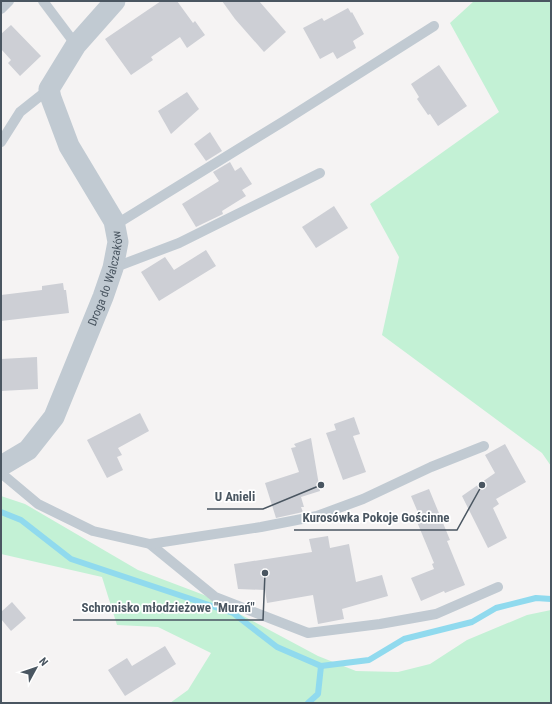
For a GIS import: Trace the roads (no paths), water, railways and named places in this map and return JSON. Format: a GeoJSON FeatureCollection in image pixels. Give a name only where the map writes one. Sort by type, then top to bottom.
{"type":"FeatureCollection","features":[{"type":"Feature","properties":{"kind":"street"},"geometry":{"type":"LineString","coordinates":[[49,89],[76,45],[115,1]]}},
{"type":"Feature","properties":{"kind":"street","name":"Droga do Walczaków"},"geometry":{"type":"LineString","coordinates":[[1,466],[28,450],[54,416],[103,297],[113,268],[118,242],[114,221],[69,146],[50,98],[49,89]]}},
{"type":"Feature","properties":{"kind":"lane"},"geometry":{"type":"LineString","coordinates":[[1,9],[9,1]]}},
{"type":"Feature","properties":{"kind":"lane"},"geometry":{"type":"LineString","coordinates":[[43,1],[76,45]]}},
{"type":"Feature","properties":{"kind":"lane"},"geometry":{"type":"LineString","coordinates":[[115,225],[284,121],[434,26]]}},
{"type":"Feature","properties":{"kind":"lane"},"geometry":{"type":"LineString","coordinates":[[1,142],[20,112],[49,89]]}},
{"type":"Feature","properties":{"kind":"lane"},"geometry":{"type":"LineString","coordinates":[[113,268],[179,243],[320,173]]}},
{"type":"Feature","properties":{"kind":"lane"},"geometry":{"type":"LineString","coordinates":[[1,473],[38,504],[93,531],[150,544],[261,527],[317,516],[363,499],[431,467],[484,446]]}},
{"type":"Feature","properties":{"kind":"lane"},"geometry":{"type":"LineString","coordinates":[[150,544],[215,597],[308,633],[380,624],[436,614],[498,587]]}},
{"type":"Feature","properties":{"kind":"waterway"},"geometry":{"type":"LineString","coordinates":[[1,512],[21,520],[71,559],[233,613],[277,647],[321,666],[369,660],[404,639],[472,622],[496,608],[536,598],[551,599]]}},
{"type":"Feature","properties":{"kind":"waterway"},"geometry":{"type":"LineString","coordinates":[[308,703],[318,694],[321,666]]}},
{"type":"Feature","properties":{"kind":"place","name":"U Anieli"},"geometry":{"type":"Point","coordinates":[321,485]}},
{"type":"Feature","properties":{"kind":"place","name":"Kurosówka Pokoje Gościnne"},"geometry":{"type":"Point","coordinates":[482,485]}},
{"type":"Feature","properties":{"kind":"place","name":"Schronisko młodzieżowe \"Murań\""},"geometry":{"type":"Point","coordinates":[265,573]}}]}
